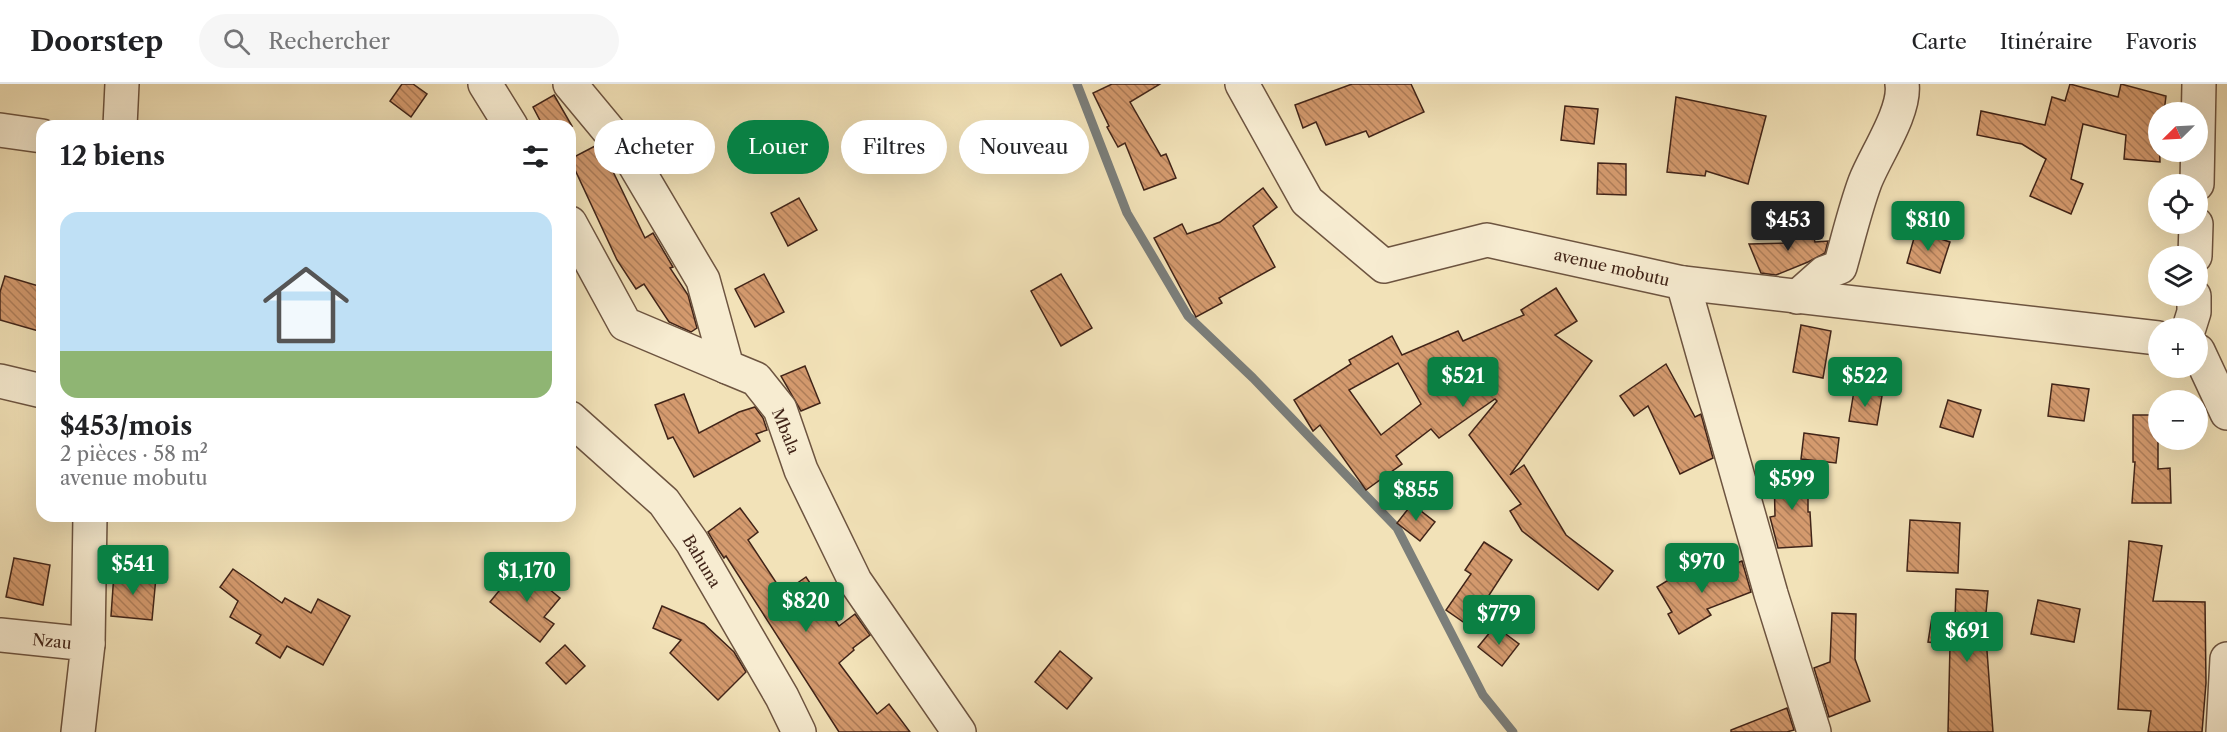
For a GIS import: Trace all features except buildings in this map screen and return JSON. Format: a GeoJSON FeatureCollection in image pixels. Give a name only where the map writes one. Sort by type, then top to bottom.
{"type":"FeatureCollection","features":[{"type":"Feature","properties":{"kind":"street"},"geometry":{"type":"LineString","coordinates":[[120,120],[122,84]]}},
{"type":"Feature","properties":{"kind":"street"},"geometry":{"type":"LineString","coordinates":[[485,84],[507,120]]}},
{"type":"Feature","properties":{"kind":"street"},"geometry":{"type":"LineString","coordinates":[[570,84],[629,155],[703,280],[727,367]]}},
{"type":"Feature","properties":{"kind":"street","name":"avenue mobutu"},"geometry":{"type":"LineString","coordinates":[[1242,84],[1307,201],[1384,266],[1487,240],[1683,284],[1771,594],[1814,732]]}},
{"type":"Feature","properties":{"kind":"street"},"geometry":{"type":"LineString","coordinates":[[1797,297],[1824,273],[1840,267],[1865,183],[1904,93],[1902,84]]}},
{"type":"Feature","properties":{"kind":"street"},"geometry":{"type":"LineString","coordinates":[[2197,174],[2199,84]]}},
{"type":"Feature","properties":{"kind":"street"},"geometry":{"type":"LineString","coordinates":[[0,130],[36,135]]}},
{"type":"Feature","properties":{"kind":"street","name":"Mbala"},"geometry":{"type":"LineString","coordinates":[[576,235],[625,324],[756,379],[780,409],[801,470],[855,581],[959,732]]}},
{"type":"Feature","properties":{"kind":"street"},"geometry":{"type":"LineString","coordinates":[[1683,284],[2148,338]]}},
{"type":"Feature","properties":{"kind":"street"},"geometry":{"type":"LineString","coordinates":[[2208,372],[2227,413]]}},
{"type":"Feature","properties":{"kind":"street"},"geometry":{"type":"LineString","coordinates":[[0,381],[36,390]]}},
{"type":"Feature","properties":{"kind":"street","name":"Bahuna"},"geometry":{"type":"LineString","coordinates":[[576,423],[664,502],[692,542],[782,697],[799,732]]}},
{"type":"Feature","properties":{"kind":"street"},"geometry":{"type":"LineString","coordinates":[[88,644],[90,522]]}},
{"type":"Feature","properties":{"kind":"street","name":"Nzau"},"geometry":{"type":"LineString","coordinates":[[0,635],[88,644],[78,732]]}},
{"type":"Feature","properties":{"kind":"street"},"geometry":{"type":"LineString","coordinates":[[2223,732],[2227,658]]}},
{"type":"Feature","properties":{"kind":"waterway"},"geometry":{"type":"LineString","coordinates":[[1077,84],[1127,213],[1188,316],[1253,378],[1397,528],[1483,695],[1513,732]]}}]}
